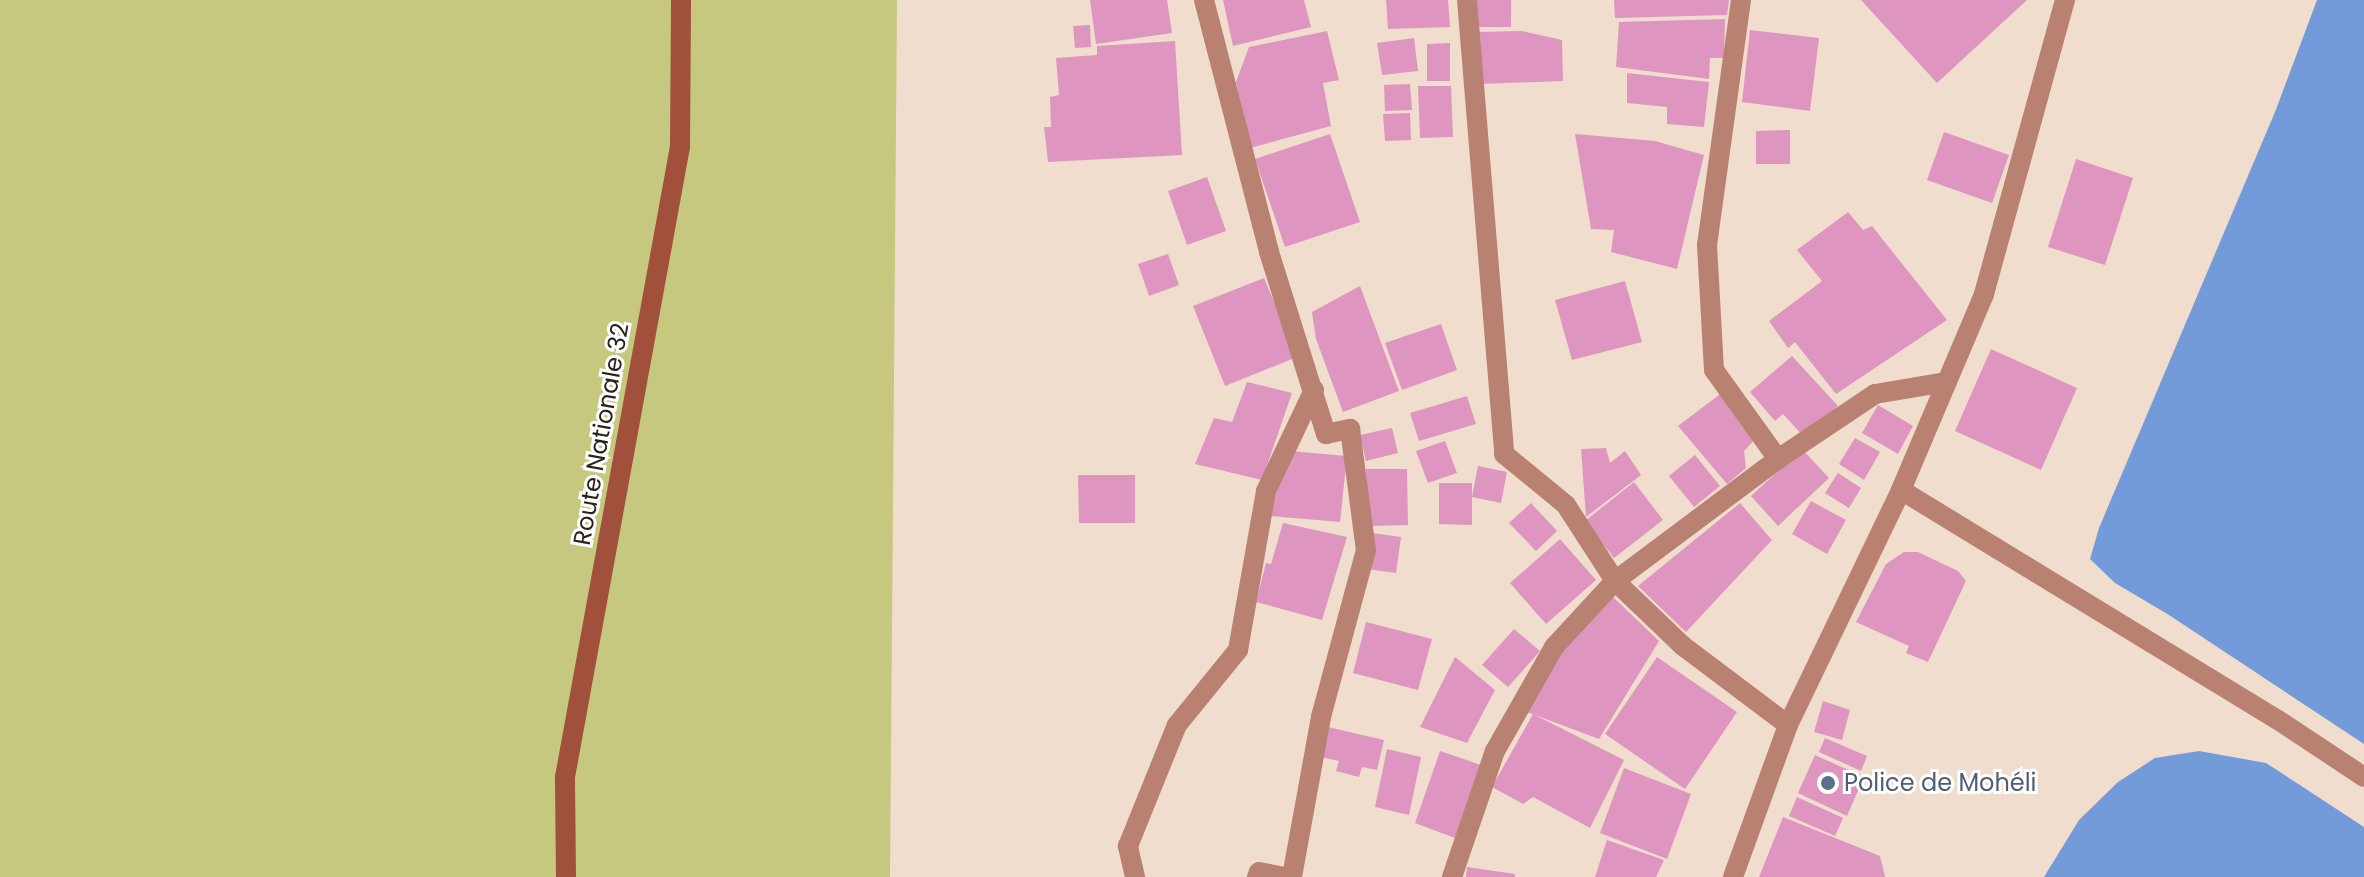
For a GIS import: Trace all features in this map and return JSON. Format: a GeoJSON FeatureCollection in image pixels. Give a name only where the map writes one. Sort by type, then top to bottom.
{"type":"FeatureCollection","features":[{"type":"Feature","properties":{"kind":"street","name":"Route Nationale 32"},"geometry":{"type":"LineString","coordinates":[[566,877],[565,777],[680,147],[681,0]]}},
{"type":"Feature","properties":{"kind":"street"},"geometry":{"type":"LineString","coordinates":[[1204,0],[1269,252],[1326,434],[1350,429],[1366,550],[1321,717],[1292,877]]}},
{"type":"Feature","properties":{"kind":"street"},"geometry":{"type":"LineString","coordinates":[[1467,0],[1504,454],[1566,505],[1615,581],[1683,646],[1788,725]]}},
{"type":"Feature","properties":{"kind":"street"},"geometry":{"type":"LineString","coordinates":[[1741,0],[1707,245],[1714,370],[1778,459]]}},
{"type":"Feature","properties":{"kind":"street"},"geometry":{"type":"LineString","coordinates":[[1733,877],[1788,725],[1901,490],[1984,294],[2065,0]]}},
{"type":"Feature","properties":{"kind":"street"},"geometry":{"type":"LineString","coordinates":[[1452,877],[1495,751],[1554,647],[1615,581],[1778,459],[1875,394],[1947,382]]}},
{"type":"Feature","properties":{"kind":"street"},"geometry":{"type":"LineString","coordinates":[[1135,877],[1128,846],[1177,725],[1238,650],[1266,491],[1314,390]]}},
{"type":"Feature","properties":{"kind":"street"},"geometry":{"type":"LineString","coordinates":[[1901,490],[2278,720],[2364,777]]}},
{"type":"Feature","properties":{"kind":"street"},"geometry":{"type":"LineString","coordinates":[[1257,877],[1259,872],[1284,877]]}},
{"type":"Feature","properties":{"kind":"green space"},"geometry":{"type":"Polygon","coordinates":[[[0,0],[897,0],[890,877],[0,877],[0,0]]]}},
{"type":"Feature","properties":{"kind":"water"},"geometry":{"type":"Polygon","coordinates":[[[2317,0],[2364,0],[2364,744],[2169,615],[2115,583],[2090,559],[2099,528],[2275,112],[2317,0]]]}},
{"type":"Feature","properties":{"kind":"water"},"geometry":{"type":"Polygon","coordinates":[[[2199,751],[2266,763],[2364,827],[2364,877],[2044,877],[2079,820],[2118,782],[2155,758],[2199,751]]]}},
{"type":"Feature","properties":{"kind":"building"},"geometry":{"type":"Polygon","coordinates":[[[1090,0],[1167,0],[1172,33],[1096,44],[1090,0]]]}},
{"type":"Feature","properties":{"kind":"building"},"geometry":{"type":"Polygon","coordinates":[[[1223,0],[1304,0],[1311,27],[1233,46],[1223,0]]]}},
{"type":"Feature","properties":{"kind":"building"},"geometry":{"type":"Polygon","coordinates":[[[1386,0],[1448,0],[1450,27],[1388,29],[1386,0]]]}},
{"type":"Feature","properties":{"kind":"building"},"geometry":{"type":"Polygon","coordinates":[[[1476,0],[1511,0],[1511,27],[1476,27],[1476,0]]]}},
{"type":"Feature","properties":{"kind":"building"},"geometry":{"type":"Polygon","coordinates":[[[1614,0],[1729,0],[1727,15],[1615,18],[1614,0]]]}},
{"type":"Feature","properties":{"kind":"building"},"geometry":{"type":"Polygon","coordinates":[[[1861,0],[2027,0],[1937,83],[1861,0]]]}},
{"type":"Feature","properties":{"kind":"building"},"geometry":{"type":"Polygon","coordinates":[[[1725,19],[1724,58],[1710,58],[1709,79],[1616,67],[1619,22],[1725,19]]]}},
{"type":"Feature","properties":{"kind":"building"},"geometry":{"type":"Polygon","coordinates":[[[1090,25],[1091,47],[1075,48],[1073,26],[1090,25]]]}},
{"type":"Feature","properties":{"kind":"building"},"geometry":{"type":"Polygon","coordinates":[[[1750,30],[1819,38],[1810,111],[1742,102],[1750,30]]]}},
{"type":"Feature","properties":{"kind":"building"},"geometry":{"type":"Polygon","coordinates":[[[1327,31],[1339,80],[1323,83],[1331,126],[1250,148],[1236,82],[1249,47],[1327,31]]]}},
{"type":"Feature","properties":{"kind":"building"},"geometry":{"type":"Polygon","coordinates":[[[1522,31],[1562,40],[1563,81],[1478,84],[1477,32],[1522,31]]]}},
{"type":"Feature","properties":{"kind":"building"},"geometry":{"type":"Polygon","coordinates":[[[1414,38],[1418,71],[1382,75],[1377,43],[1414,38]]]}},
{"type":"Feature","properties":{"kind":"building"},"geometry":{"type":"Polygon","coordinates":[[[1175,41],[1182,155],[1048,162],[1044,127],[1051,127],[1050,97],[1059,95],[1056,58],[1097,55],[1097,46],[1175,41]]]}},
{"type":"Feature","properties":{"kind":"building"},"geometry":{"type":"Polygon","coordinates":[[[1450,43],[1450,81],[1427,81],[1427,44],[1450,43]]]}},
{"type":"Feature","properties":{"kind":"building"},"geometry":{"type":"Polygon","coordinates":[[[1627,73],[1709,82],[1704,127],[1667,124],[1667,107],[1627,103],[1627,73]]]}},
{"type":"Feature","properties":{"kind":"building"},"geometry":{"type":"Polygon","coordinates":[[[1410,84],[1412,110],[1385,111],[1384,85],[1410,84]]]}},
{"type":"Feature","properties":{"kind":"building"},"geometry":{"type":"Polygon","coordinates":[[[1418,86],[1451,86],[1453,137],[1420,138],[1418,86]]]}},
{"type":"Feature","properties":{"kind":"building"},"geometry":{"type":"Polygon","coordinates":[[[1410,113],[1411,140],[1385,141],[1383,114],[1410,113]]]}},
{"type":"Feature","properties":{"kind":"building"},"geometry":{"type":"Polygon","coordinates":[[[1790,130],[1790,164],[1756,164],[1756,131],[1790,130]]]}},
{"type":"Feature","properties":{"kind":"building"},"geometry":{"type":"Polygon","coordinates":[[[1944,132],[2009,155],[1992,203],[1927,180],[1944,132]]]}},
{"type":"Feature","properties":{"kind":"building"},"geometry":{"type":"Polygon","coordinates":[[[1330,134],[1360,222],[1285,247],[1255,159],[1330,134]]]}},
{"type":"Feature","properties":{"kind":"building"},"geometry":{"type":"Polygon","coordinates":[[[1575,134],[1655,141],[1704,155],[1677,269],[1611,252],[1614,230],[1591,229],[1575,134]]]}},
{"type":"Feature","properties":{"kind":"building"},"geometry":{"type":"Polygon","coordinates":[[[2076,159],[2133,178],[2105,265],[2048,247],[2076,159]]]}},
{"type":"Feature","properties":{"kind":"building"},"geometry":{"type":"Polygon","coordinates":[[[1207,177],[1226,231],[1187,245],[1168,191],[1207,177]]]}},
{"type":"Feature","properties":{"kind":"building"},"geometry":{"type":"Polygon","coordinates":[[[1848,212],[1863,230],[1872,226],[1947,320],[1836,394],[1795,342],[1788,348],[1769,321],[1822,281],[1797,250],[1848,212]]]}},
{"type":"Feature","properties":{"kind":"building"},"geometry":{"type":"Polygon","coordinates":[[[1168,254],[1179,285],[1149,296],[1138,264],[1168,254]]]}},
{"type":"Feature","properties":{"kind":"building"},"geometry":{"type":"Polygon","coordinates":[[[1264,278],[1297,357],[1225,386],[1193,306],[1264,278]]]}},
{"type":"Feature","properties":{"kind":"building"},"geometry":{"type":"Polygon","coordinates":[[[1625,281],[1642,342],[1572,360],[1555,300],[1625,281]]]}},
{"type":"Feature","properties":{"kind":"building"},"geometry":{"type":"Polygon","coordinates":[[[1360,286],[1399,391],[1343,412],[1316,339],[1312,312],[1360,286]]]}},
{"type":"Feature","properties":{"kind":"building"},"geometry":{"type":"Polygon","coordinates":[[[1441,324],[1457,370],[1402,390],[1385,343],[1441,324]]]}},
{"type":"Feature","properties":{"kind":"building"},"geometry":{"type":"Polygon","coordinates":[[[1991,349],[2077,388],[2041,470],[1955,431],[1991,349]]]}},
{"type":"Feature","properties":{"kind":"building"},"geometry":{"type":"Polygon","coordinates":[[[1792,356],[1838,406],[1804,437],[1783,414],[1775,421],[1750,392],[1792,356]]]}},
{"type":"Feature","properties":{"kind":"building"},"geometry":{"type":"Polygon","coordinates":[[[1247,382],[1292,393],[1262,480],[1195,464],[1214,418],[1232,422],[1247,382]]]}},
{"type":"Feature","properties":{"kind":"building"},"geometry":{"type":"Polygon","coordinates":[[[1723,392],[1757,437],[1744,451],[1746,468],[1727,484],[1678,426],[1723,392]]]}},
{"type":"Feature","properties":{"kind":"building"},"geometry":{"type":"Polygon","coordinates":[[[1467,396],[1476,424],[1419,441],[1410,413],[1467,396]]]}},
{"type":"Feature","properties":{"kind":"building"},"geometry":{"type":"Polygon","coordinates":[[[1878,405],[1913,426],[1898,454],[1862,433],[1878,405]]]}},
{"type":"Feature","properties":{"kind":"building"},"geometry":{"type":"Polygon","coordinates":[[[1392,428],[1398,453],[1366,461],[1360,435],[1392,428]]]}},
{"type":"Feature","properties":{"kind":"building"},"geometry":{"type":"Polygon","coordinates":[[[1855,438],[1880,452],[1864,480],[1839,464],[1855,438]]]}},
{"type":"Feature","properties":{"kind":"building"},"geometry":{"type":"Polygon","coordinates":[[[1445,441],[1457,473],[1428,483],[1416,451],[1445,441]]]}},
{"type":"Feature","properties":{"kind":"building"},"geometry":{"type":"Polygon","coordinates":[[[1606,448],[1610,463],[1625,451],[1641,475],[1586,517],[1581,449],[1606,448]]]}},
{"type":"Feature","properties":{"kind":"building"},"geometry":{"type":"Polygon","coordinates":[[[1802,449],[1829,478],[1778,526],[1751,496],[1802,449]]]}},
{"type":"Feature","properties":{"kind":"building"},"geometry":{"type":"Polygon","coordinates":[[[1290,451],[1347,456],[1340,522],[1269,516],[1290,451]]]}},
{"type":"Feature","properties":{"kind":"building"},"geometry":{"type":"Polygon","coordinates":[[[1695,455],[1720,486],[1694,507],[1669,476],[1695,455]]]}},
{"type":"Feature","properties":{"kind":"building"},"geometry":{"type":"Polygon","coordinates":[[[1478,466],[1507,472],[1501,503],[1472,497],[1478,466]]]}},
{"type":"Feature","properties":{"kind":"building"},"geometry":{"type":"Polygon","coordinates":[[[1366,469],[1407,469],[1408,525],[1367,526],[1366,469]]]}},
{"type":"Feature","properties":{"kind":"building"},"geometry":{"type":"Polygon","coordinates":[[[1838,473],[1861,488],[1849,508],[1825,493],[1838,473]]]}},
{"type":"Feature","properties":{"kind":"building"},"geometry":{"type":"Polygon","coordinates":[[[1078,475],[1135,475],[1135,523],[1079,523],[1078,475]]]}},
{"type":"Feature","properties":{"kind":"building"},"geometry":{"type":"Polygon","coordinates":[[[1634,482],[1663,520],[1614,558],[1585,521],[1634,482]]]}},
{"type":"Feature","properties":{"kind":"building"},"geometry":{"type":"Polygon","coordinates":[[[1439,483],[1472,483],[1472,525],[1439,524],[1439,483]]]}},
{"type":"Feature","properties":{"kind":"building"},"geometry":{"type":"Polygon","coordinates":[[[1811,501],[1846,520],[1827,554],[1792,534],[1811,501]]]}},
{"type":"Feature","properties":{"kind":"building"},"geometry":{"type":"Polygon","coordinates":[[[1531,503],[1557,531],[1536,551],[1509,523],[1531,503]]]}},
{"type":"Feature","properties":{"kind":"building"},"geometry":{"type":"Polygon","coordinates":[[[1740,503],[1772,540],[1686,632],[1638,586],[1740,503]]]}},
{"type":"Feature","properties":{"kind":"building"},"geometry":{"type":"Polygon","coordinates":[[[1283,523],[1347,537],[1322,620],[1256,602],[1266,563],[1271,564],[1283,523]]]}},
{"type":"Feature","properties":{"kind":"building"},"geometry":{"type":"Polygon","coordinates":[[[1372,533],[1401,537],[1396,573],[1367,569],[1372,533]]]}},
{"type":"Feature","properties":{"kind":"building"},"geometry":{"type":"Polygon","coordinates":[[[1560,539],[1596,580],[1546,624],[1510,583],[1560,539]]]}},
{"type":"Feature","properties":{"kind":"building"},"geometry":{"type":"Polygon","coordinates":[[[1904,552],[1918,552],[1958,571],[1966,581],[1928,662],[1906,653],[1909,646],[1856,622],[1886,564],[1904,552]]]}},
{"type":"Feature","properties":{"kind":"building"},"geometry":{"type":"Polygon","coordinates":[[[1612,596],[1659,641],[1599,739],[1527,712],[1561,647],[1612,596]]]}},
{"type":"Feature","properties":{"kind":"building"},"geometry":{"type":"Polygon","coordinates":[[[1366,622],[1432,639],[1418,690],[1353,673],[1366,622]]]}},
{"type":"Feature","properties":{"kind":"building"},"geometry":{"type":"Polygon","coordinates":[[[1514,629],[1540,651],[1508,687],[1482,665],[1514,629]]]}},
{"type":"Feature","properties":{"kind":"building"},"geometry":{"type":"Polygon","coordinates":[[[1455,657],[1495,690],[1467,743],[1420,727],[1455,657]]]}},
{"type":"Feature","properties":{"kind":"building"},"geometry":{"type":"Polygon","coordinates":[[[1657,657],[1737,712],[1685,789],[1605,734],[1657,657]]]}},
{"type":"Feature","properties":{"kind":"building"},"geometry":{"type":"Polygon","coordinates":[[[1823,701],[1850,710],[1842,740],[1814,732],[1823,701]]]}},
{"type":"Feature","properties":{"kind":"building"},"geometry":{"type":"Polygon","coordinates":[[[1533,714],[1624,760],[1590,828],[1533,797],[1523,804],[1492,787],[1533,714]]]}},
{"type":"Feature","properties":{"kind":"building"},"geometry":{"type":"Polygon","coordinates":[[[1328,727],[1384,740],[1377,770],[1362,767],[1359,777],[1336,771],[1339,761],[1321,757],[1328,727]]]}},
{"type":"Feature","properties":{"kind":"building"},"geometry":{"type":"Polygon","coordinates":[[[1825,738],[1867,756],[1861,771],[1819,752],[1825,738]]]}},
{"type":"Feature","properties":{"kind":"building"},"geometry":{"type":"Polygon","coordinates":[[[1387,749],[1421,757],[1409,815],[1375,807],[1387,749]]]}},
{"type":"Feature","properties":{"kind":"building"},"geometry":{"type":"Polygon","coordinates":[[[1440,751],[1481,765],[1455,838],[1415,823],[1440,751]]]}},
{"type":"Feature","properties":{"kind":"building"},"geometry":{"type":"Polygon","coordinates":[[[1815,755],[1864,777],[1847,816],[1798,793],[1815,755]]]}},
{"type":"Feature","properties":{"kind":"building"},"geometry":{"type":"Polygon","coordinates":[[[1624,768],[1691,794],[1667,859],[1600,833],[1624,768]]]}},
{"type":"Feature","properties":{"kind":"building"},"geometry":{"type":"Polygon","coordinates":[[[1797,797],[1843,818],[1835,836],[1789,816],[1797,797]]]}},
{"type":"Feature","properties":{"kind":"building"},"geometry":{"type":"Polygon","coordinates":[[[1783,817],[1880,856],[1885,877],[1759,877],[1783,817]]]}},
{"type":"Feature","properties":{"kind":"building"},"geometry":{"type":"Polygon","coordinates":[[[1607,840],[1664,860],[1656,877],[1595,877],[1607,840]]]}},
{"type":"Feature","properties":{"kind":"building"},"geometry":{"type":"Polygon","coordinates":[[[1467,867],[1515,874],[1515,877],[1466,877],[1467,867]]]}},
{"type":"Feature","properties":{"kind":"place","name":"Police de Mohéli"},"geometry":{"type":"Point","coordinates":[1828,783]}}]}
